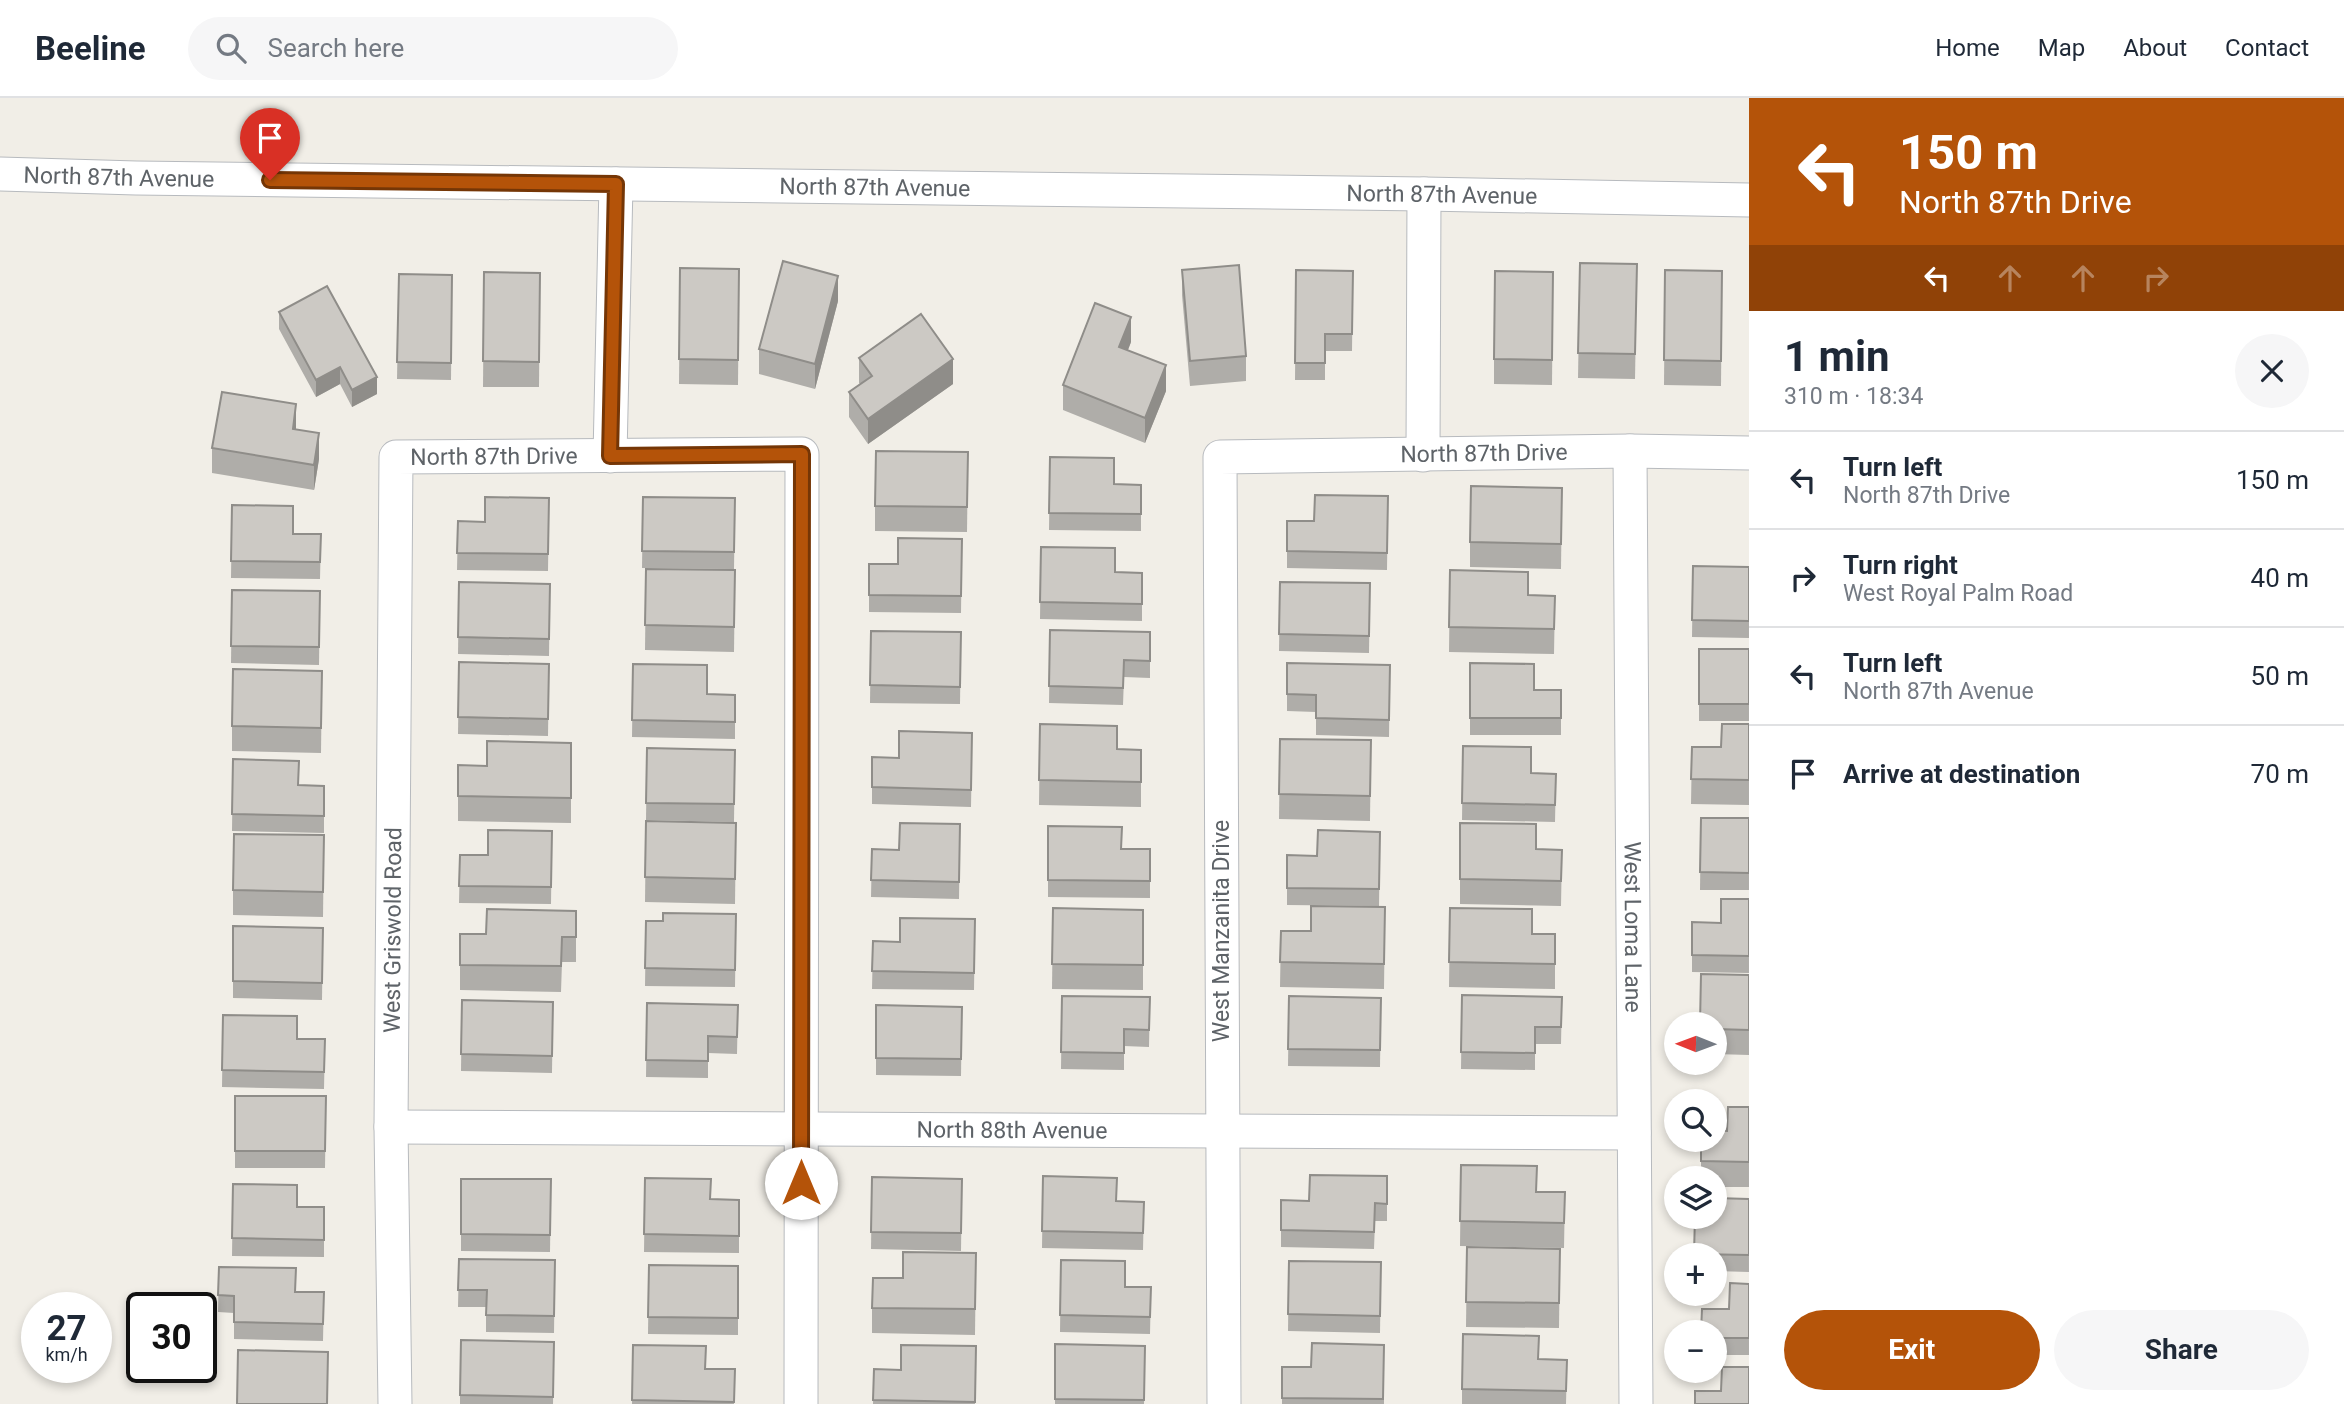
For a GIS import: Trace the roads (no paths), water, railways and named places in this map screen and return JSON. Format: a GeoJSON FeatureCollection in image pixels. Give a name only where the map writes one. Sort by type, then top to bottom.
{"type":"FeatureCollection","features":[{"type":"Feature","properties":{"kind":"street","name":"North 87th Avenue"},"geometry":{"type":"LineString","coordinates":[[0,174],[1749,200]]}},
{"type":"Feature","properties":{"kind":"street"},"geometry":{"type":"LineString","coordinates":[[610,456],[616,184]]}},
{"type":"Feature","properties":{"kind":"street"},"geometry":{"type":"LineString","coordinates":[[1423,456],[1424,194]]}},
{"type":"Feature","properties":{"kind":"street","name":"North 87th Drive"},"geometry":{"type":"LineString","coordinates":[[1220,457],[1630,451],[1749,453]]}},
{"type":"Feature","properties":{"kind":"street","name":"West Loma Lane"},"geometry":{"type":"LineString","coordinates":[[1630,451],[1636,1404]]}},
{"type":"Feature","properties":{"kind":"street","name":"North 87th Drive"},"geometry":{"type":"LineString","coordinates":[[396,457],[802,454],[801,1128]]}},
{"type":"Feature","properties":{"kind":"street","name":"West Griswold Road"},"geometry":{"type":"LineString","coordinates":[[395,1404],[391,1127],[396,457]]}},
{"type":"Feature","properties":{"kind":"street","name":"West Manzanita Drive"},"geometry":{"type":"LineString","coordinates":[[1220,457],[1224,1404]]}},
{"type":"Feature","properties":{"kind":"street","name":"North 88th Avenue"},"geometry":{"type":"LineString","coordinates":[[391,1127],[1634,1133]]}},
{"type":"Feature","properties":{"kind":"street"},"geometry":{"type":"LineString","coordinates":[[801,1128],[801,1404]]}}]}
